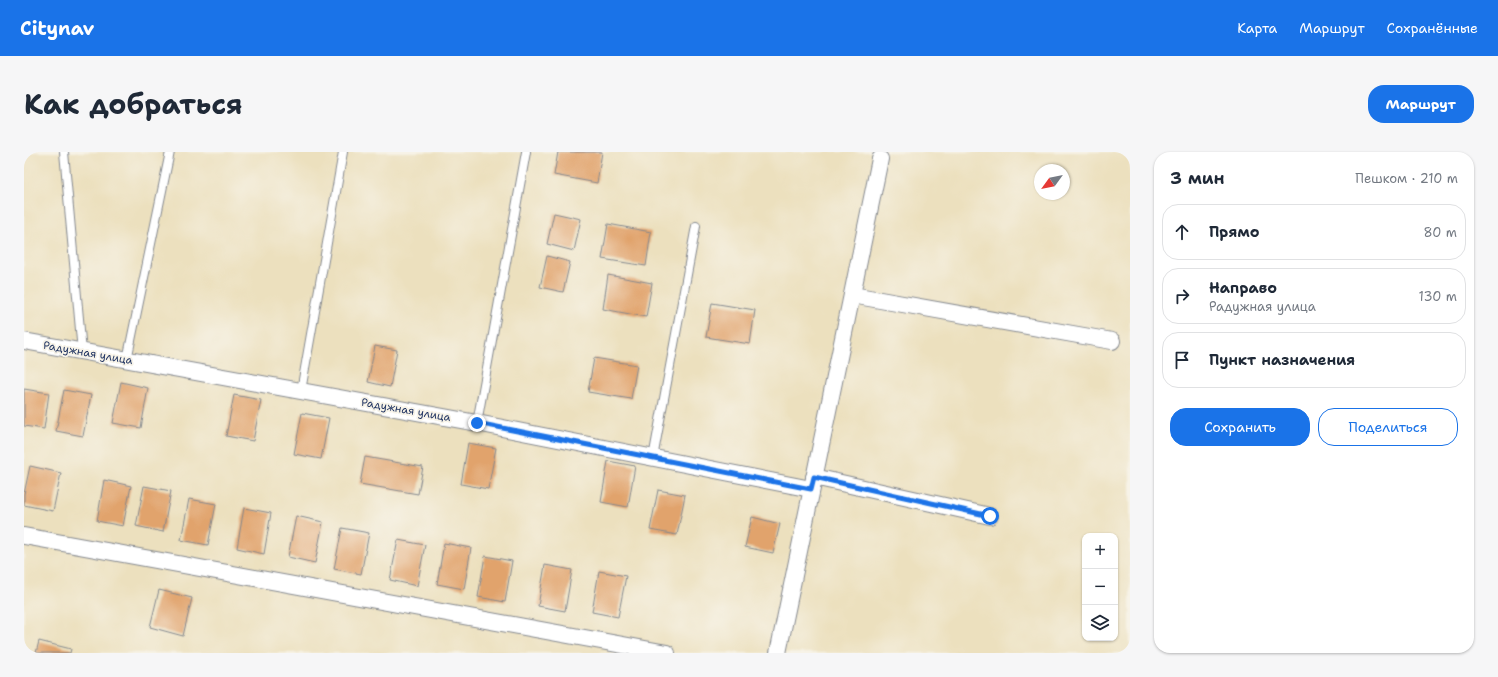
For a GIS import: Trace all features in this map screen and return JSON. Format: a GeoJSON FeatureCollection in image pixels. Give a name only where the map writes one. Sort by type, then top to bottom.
{"type":"FeatureCollection","features":[{"type":"Feature","properties":{"kind":"street"},"geometry":{"type":"LineString","coordinates":[[778,653],[880,159]]}},
{"type":"Feature","properties":{"kind":"street"},"geometry":{"type":"LineString","coordinates":[[852,295],[1112,341]]}},
{"type":"Feature","properties":{"kind":"street","name":"Радужная улица"},"geometry":{"type":"LineString","coordinates":[[24,341],[477,423],[653,458],[812,483],[990,516]]}},
{"type":"Feature","properties":{"kind":"street"},"geometry":{"type":"LineString","coordinates":[[24,536],[667,653]]}},
{"type":"Feature","properties":{"kind":"lane"},"geometry":{"type":"LineString","coordinates":[[64,152],[82,352]]}},
{"type":"Feature","properties":{"kind":"lane"},"geometry":{"type":"LineString","coordinates":[[126,360],[170,152]]}},
{"type":"Feature","properties":{"kind":"lane"},"geometry":{"type":"LineString","coordinates":[[301,391],[343,152]]}},
{"type":"Feature","properties":{"kind":"lane"},"geometry":{"type":"LineString","coordinates":[[477,423],[526,152]]}},
{"type":"Feature","properties":{"kind":"lane"},"geometry":{"type":"LineString","coordinates":[[653,458],[696,226]]}},
{"type":"Feature","properties":{"kind":"building"},"geometry":{"type":"Polygon","coordinates":[[[558,152],[602,152],[597,183],[554,175],[558,152]]]}},
{"type":"Feature","properties":{"kind":"building"},"geometry":{"type":"Polygon","coordinates":[[[554,213],[581,219],[574,251],[547,244],[554,213]]]}},
{"type":"Feature","properties":{"kind":"building"},"geometry":{"type":"Polygon","coordinates":[[[608,224],[651,232],[646,266],[602,259],[608,224]]]}},
{"type":"Feature","properties":{"kind":"building"},"geometry":{"type":"Polygon","coordinates":[[[547,256],[570,262],[563,292],[540,287],[547,256]]]}},
{"type":"Feature","properties":{"kind":"building"},"geometry":{"type":"Polygon","coordinates":[[[608,275],[652,283],[646,317],[603,309],[608,275]]]}},
{"type":"Feature","properties":{"kind":"building"},"geometry":{"type":"Polygon","coordinates":[[[712,303],[755,310],[750,344],[706,337],[712,303]]]}},
{"type":"Feature","properties":{"kind":"building"},"geometry":{"type":"Polygon","coordinates":[[[375,346],[397,350],[390,387],[368,382],[375,346]]]}},
{"type":"Feature","properties":{"kind":"building"},"geometry":{"type":"Polygon","coordinates":[[[594,358],[637,365],[631,399],[588,392],[594,358]]]}},
{"type":"Feature","properties":{"kind":"building"},"geometry":{"type":"Polygon","coordinates":[[[121,382],[148,388],[141,428],[113,423],[121,382]]]}},
{"type":"Feature","properties":{"kind":"building"},"geometry":{"type":"Polygon","coordinates":[[[24,389],[49,393],[44,429],[24,426],[24,389]]]}},
{"type":"Feature","properties":{"kind":"building"},"geometry":{"type":"Polygon","coordinates":[[[64,390],[91,395],[83,436],[56,431],[64,390]]]}},
{"type":"Feature","properties":{"kind":"building"},"geometry":{"type":"Polygon","coordinates":[[[234,395],[261,400],[253,441],[226,436],[234,395]]]}},
{"type":"Feature","properties":{"kind":"building"},"geometry":{"type":"Polygon","coordinates":[[[302,413],[329,418],[321,459],[294,454],[302,413]]]}},
{"type":"Feature","properties":{"kind":"building"},"geometry":{"type":"Polygon","coordinates":[[[468,443],[496,448],[488,489],[461,484],[468,443]]]}},
{"type":"Feature","properties":{"kind":"building"},"geometry":{"type":"Polygon","coordinates":[[[365,457],[423,467],[418,494],[360,484],[365,457]]]}},
{"type":"Feature","properties":{"kind":"building"},"geometry":{"type":"Polygon","coordinates":[[[608,461],[635,466],[628,507],[601,502],[608,461]]]}},
{"type":"Feature","properties":{"kind":"building"},"geometry":{"type":"Polygon","coordinates":[[[30,466],[61,473],[53,511],[24,505],[24,494],[30,466]]]}},
{"type":"Feature","properties":{"kind":"building"},"geometry":{"type":"Polygon","coordinates":[[[104,480],[131,486],[123,526],[97,521],[104,480]]]}},
{"type":"Feature","properties":{"kind":"building"},"geometry":{"type":"Polygon","coordinates":[[[144,486],[171,491],[163,532],[136,526],[144,486]]]}},
{"type":"Feature","properties":{"kind":"building"},"geometry":{"type":"Polygon","coordinates":[[[658,490],[685,495],[677,535],[650,530],[658,490]]]}},
{"type":"Feature","properties":{"kind":"building"},"geometry":{"type":"Polygon","coordinates":[[[189,499],[216,504],[208,545],[181,540],[189,499]]]}},
{"type":"Feature","properties":{"kind":"building"},"geometry":{"type":"Polygon","coordinates":[[[244,508],[271,513],[264,554],[237,548],[244,508]]]}},
{"type":"Feature","properties":{"kind":"building"},"geometry":{"type":"Polygon","coordinates":[[[296,516],[323,522],[315,563],[288,557],[296,516]]]}},
{"type":"Feature","properties":{"kind":"building"},"geometry":{"type":"Polygon","coordinates":[[[752,517],[780,524],[773,553],[745,547],[752,517]]]}},
{"type":"Feature","properties":{"kind":"building"},"geometry":{"type":"Polygon","coordinates":[[[342,528],[369,533],[361,574],[334,569],[342,528]]]}},
{"type":"Feature","properties":{"kind":"building"},"geometry":{"type":"Polygon","coordinates":[[[398,540],[425,545],[417,586],[390,580],[398,540]]]}},
{"type":"Feature","properties":{"kind":"building"},"geometry":{"type":"Polygon","coordinates":[[[444,543],[471,548],[464,589],[437,584],[444,543]]]}},
{"type":"Feature","properties":{"kind":"building"},"geometry":{"type":"Polygon","coordinates":[[[485,556],[512,561],[505,602],[478,597],[485,556]]]}},
{"type":"Feature","properties":{"kind":"building"},"geometry":{"type":"Polygon","coordinates":[[[545,565],[572,570],[565,611],[538,606],[545,565]]]}},
{"type":"Feature","properties":{"kind":"building"},"geometry":{"type":"Polygon","coordinates":[[[599,571],[626,576],[618,617],[592,612],[599,571]]]}},
{"type":"Feature","properties":{"kind":"building"},"geometry":{"type":"Polygon","coordinates":[[[159,590],[192,598],[183,636],[150,627],[159,590]]]}},
{"type":"Feature","properties":{"kind":"building"},"geometry":{"type":"Polygon","coordinates":[[[39,641],[71,649],[70,653],[36,653],[39,641]]]}},
{"type":"Feature","properties":{"kind":"route"},"geometry":{"type":"LineString","coordinates":[[477,423],[811,489],[814,477],[990,516]]}}]}
